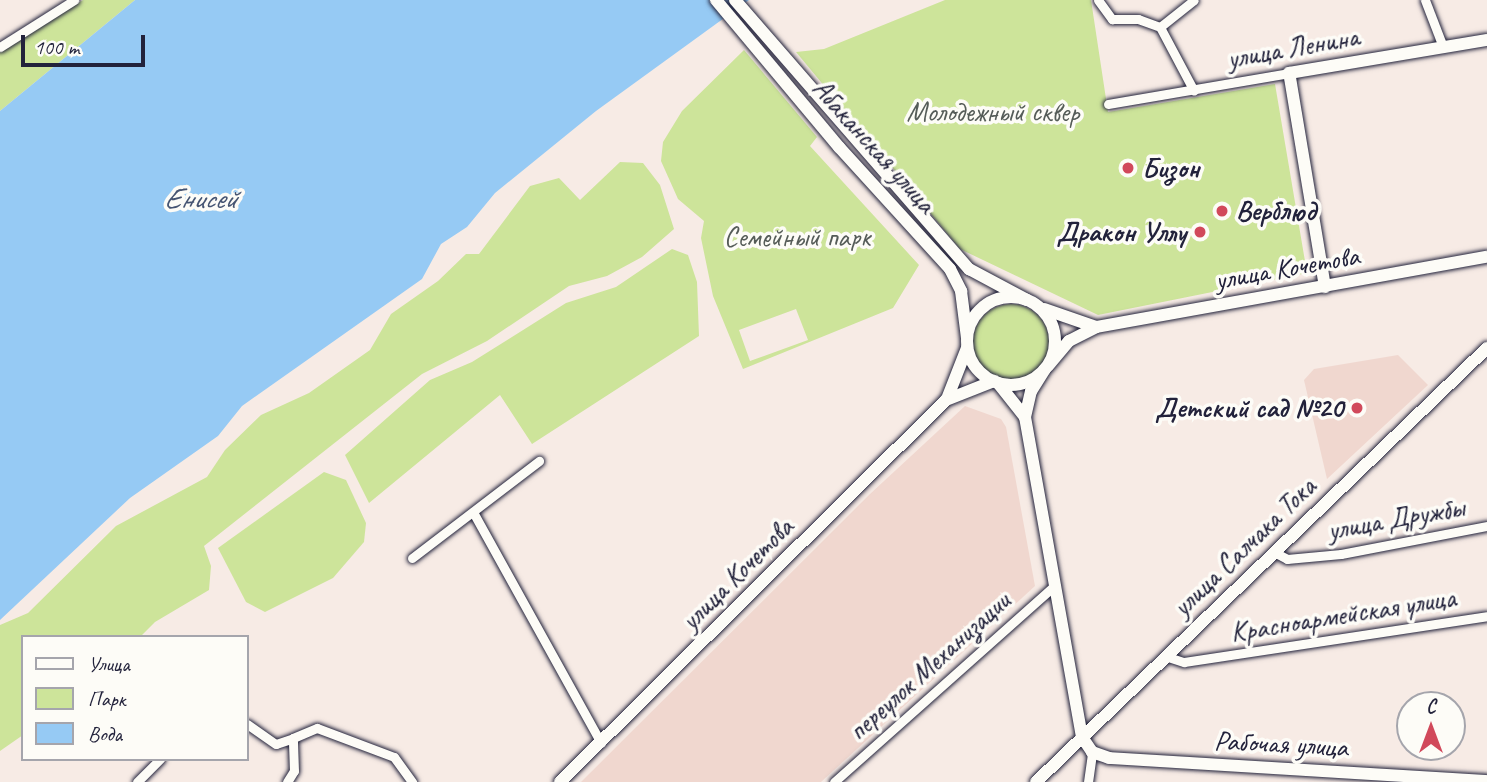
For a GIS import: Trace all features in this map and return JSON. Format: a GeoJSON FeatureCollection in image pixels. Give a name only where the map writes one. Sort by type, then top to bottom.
{"type":"FeatureCollection","features":[{"type":"Feature","properties":{"kind":"main road","name":"Абаканская улица"},"geometry":{"type":"LineString","coordinates":[[716,0],[778,75],[950,269],[961,291],[967,342]]}},
{"type":"Feature","properties":{"kind":"main road","name":"Абаканская улица"},"geometry":{"type":"LineString","coordinates":[[735,0],[969,269],[1029,300]]}},
{"type":"Feature","properties":{"kind":"main road","name":"улица Ленина"},"geometry":{"type":"LineString","coordinates":[[1289,73],[1487,40]]}},
{"type":"Feature","properties":{"kind":"main road"},"geometry":{"type":"LineString","coordinates":[[1289,73],[1325,286]]}},
{"type":"Feature","properties":{"kind":"main road","name":"улица Кочетова"},"geometry":{"type":"LineString","coordinates":[[1046,368],[1069,341],[1096,327],[1487,257]]}},
{"type":"Feature","properties":{"kind":"main road"},"geometry":{"type":"LineString","coordinates":[[1025,417],[996,382],[974,364],[967,342],[974,318],[989,303],[1011,297],[1029,300],[1043,310],[1054,330],[1054,352],[1031,391],[1025,417],[1082,737],[1092,752]]}},
{"type":"Feature","properties":{"kind":"main road","name":"улица Кочетова"},"geometry":{"type":"LineString","coordinates":[[1029,300],[1064,318],[1096,327]]}},
{"type":"Feature","properties":{"kind":"main road","name":"улица Кочетова"},"geometry":{"type":"LineString","coordinates":[[560,782],[947,399],[960,374],[967,342]]}},
{"type":"Feature","properties":{"kind":"main road","name":"улица Салчака Тока"},"geometry":{"type":"LineString","coordinates":[[1036,782],[1487,348]]}},
{"type":"Feature","properties":{"kind":"main road"},"geometry":{"type":"LineString","coordinates":[[996,382],[1023,383],[1046,368]]}},
{"type":"Feature","properties":{"kind":"main road","name":"улица Кочетова"},"geometry":{"type":"LineString","coordinates":[[947,399],[996,382]]}},
{"type":"Feature","properties":{"kind":"main road","name":"Рабочая улица"},"geometry":{"type":"LineString","coordinates":[[1092,752],[1109,758],[1487,781]]}},
{"type":"Feature","properties":{"kind":"street"},"geometry":{"type":"LineString","coordinates":[[0,47],[74,0]]}},
{"type":"Feature","properties":{"kind":"street"},"geometry":{"type":"LineString","coordinates":[[1098,0],[1112,19],[1138,19],[1160,27],[1194,91]]}},
{"type":"Feature","properties":{"kind":"street"},"geometry":{"type":"LineString","coordinates":[[1160,27],[1194,0]]}},
{"type":"Feature","properties":{"kind":"street"},"geometry":{"type":"LineString","coordinates":[[1425,0],[1443,47]]}},
{"type":"Feature","properties":{"kind":"street","name":"улица Ленина"},"geometry":{"type":"LineString","coordinates":[[1108,104],[1289,73]]}},
{"type":"Feature","properties":{"kind":"street"},"geometry":{"type":"LineString","coordinates":[[412,558],[540,461]]}},
{"type":"Feature","properties":{"kind":"street"},"geometry":{"type":"LineString","coordinates":[[473,512],[601,743]]}},
{"type":"Feature","properties":{"kind":"street","name":"улица Дружбы"},"geometry":{"type":"LineString","coordinates":[[1274,552],[1287,559],[1341,554],[1487,526]]}},
{"type":"Feature","properties":{"kind":"street","name":"переулок Механизации"},"geometry":{"type":"LineString","coordinates":[[835,782],[1055,585]]}},
{"type":"Feature","properties":{"kind":"street","name":"Красноармейская улица"},"geometry":{"type":"LineString","coordinates":[[1165,656],[1184,662],[1487,616]]}},
{"type":"Feature","properties":{"kind":"street"},"geometry":{"type":"LineString","coordinates":[[248,725],[276,744],[325,729],[366,750],[394,757],[412,782]]}},
{"type":"Feature","properties":{"kind":"street"},"geometry":{"type":"LineString","coordinates":[[286,782],[294,771],[293,738]]}},
{"type":"Feature","properties":{"kind":"street"},"geometry":{"type":"LineString","coordinates":[[1088,782],[1092,752]]}},
{"type":"Feature","properties":{"kind":"street"},"geometry":{"type":"LineString","coordinates":[[137,782],[158,761]]}},
{"type":"Feature","properties":{"kind":"shaded area","name":"Детский сад №20"},"geometry":{"type":"Polygon","coordinates":[[[1398,355],[1428,385],[1327,479],[1304,380],[1314,369],[1398,355]]]}},
{"type":"Feature","properties":{"kind":"shaded area"},"geometry":{"type":"Polygon","coordinates":[[[965,406],[1001,419],[1006,427],[1035,586],[821,782],[581,782],[870,494],[965,406]]]}},
{"type":"Feature","properties":{"kind":"green space"},"geometry":{"type":"Polygon","coordinates":[[[83,0],[135,0],[0,111],[0,52],[83,0]]]}},
{"type":"Feature","properties":{"kind":"green space","name":"Молодежный сквер"},"geometry":{"type":"Polygon","coordinates":[[[945,0],[1091,0],[1108,112],[1275,84],[1307,273],[1098,315],[960,249],[796,52],[824,49],[945,0]]]}},
{"type":"Feature","properties":{"kind":"green space","name":"Семейный парк"},"geometry":{"type":"Polygon","coordinates":[[[744,50],[817,137],[810,146],[919,265],[893,308],[743,369],[713,296],[701,238],[704,221],[678,199],[661,161],[663,142],[682,111],[744,50]],[[796,309],[739,330],[750,361],[808,340],[796,309]]]}},
{"type":"Feature","properties":{"kind":"green space"},"geometry":{"type":"Polygon","coordinates":[[[620,162],[643,163],[660,185],[674,229],[642,257],[607,276],[569,286],[487,341],[422,374],[204,546],[211,566],[209,590],[155,622],[142,635],[21,635],[21,736],[0,751],[0,625],[28,613],[116,526],[207,477],[225,450],[261,415],[309,393],[370,350],[391,314],[438,281],[466,254],[479,254],[530,186],[559,178],[580,200],[620,162]]]}},
{"type":"Feature","properties":{"kind":"green space"},"geometry":{"type":"Polygon","coordinates":[[[672,249],[688,255],[697,282],[699,336],[532,444],[500,395],[369,503],[345,455],[430,380],[472,362],[566,303],[616,287],[672,249]]]}},
{"type":"Feature","properties":{"kind":"green space"},"geometry":{"type":"Polygon","coordinates":[[[1011,304],[1025,307],[1038,315],[1046,328],[1049,342],[1046,356],[1038,369],[1025,377],[1011,380],[997,377],[984,369],[976,356],[973,342],[976,328],[984,315],[997,307],[1011,304]]]}},
{"type":"Feature","properties":{"kind":"green space"},"geometry":{"type":"Polygon","coordinates":[[[324,472],[346,480],[366,523],[364,542],[333,578],[265,612],[246,602],[218,548],[324,472]]]}},
{"type":"Feature","properties":{"kind":"water","name":"Енисей"},"geometry":{"type":"Polygon","coordinates":[[[135,0],[749,0],[596,111],[495,193],[467,227],[441,244],[422,279],[242,406],[218,436],[130,498],[0,620],[0,111],[135,0]]]}},
{"type":"Feature","properties":{"kind":"place","name":"Бизон"},"geometry":{"type":"Point","coordinates":[1128,168]}},
{"type":"Feature","properties":{"kind":"place","name":"Верблюд"},"geometry":{"type":"Point","coordinates":[1222,211]}},
{"type":"Feature","properties":{"kind":"place","name":"Дракон Уллу"},"geometry":{"type":"Point","coordinates":[1200,232]}},
{"type":"Feature","properties":{"kind":"place","name":"Детский сад №20"},"geometry":{"type":"Point","coordinates":[1357,408]}}]}
